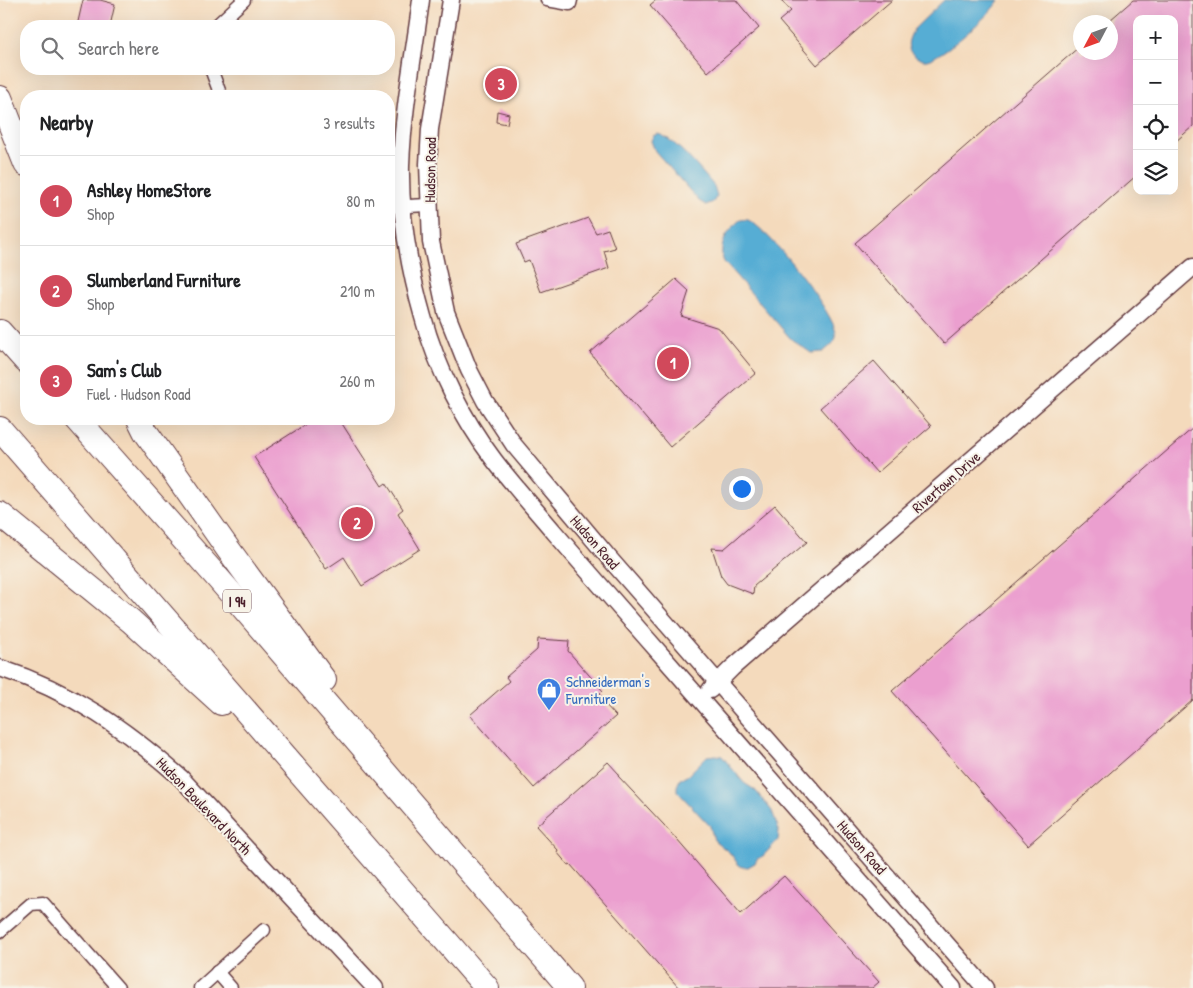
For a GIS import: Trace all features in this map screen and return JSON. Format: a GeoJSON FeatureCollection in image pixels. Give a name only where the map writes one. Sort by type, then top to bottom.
{"type":"FeatureCollection","features":[{"type":"Feature","properties":{"kind":"highway"},"geometry":{"type":"LineString","coordinates":[[0,98],[20,149]]}},
{"type":"Feature","properties":{"kind":"highway"},"geometry":{"type":"LineString","coordinates":[[0,332],[20,354]]}},
{"type":"Feature","properties":{"kind":"highway","name":"I 94"},"geometry":{"type":"LineString","coordinates":[[82,425],[216,576],[570,988]]}},
{"type":"Feature","properties":{"kind":"highway"},"geometry":{"type":"LineString","coordinates":[[142,425],[228,550],[346,710],[395,785]]}},
{"type":"Feature","properties":{"kind":"highway"},"geometry":{"type":"LineString","coordinates":[[0,429],[488,988]]}},
{"type":"Feature","properties":{"kind":"highway"},"geometry":{"type":"LineString","coordinates":[[0,514],[131,621],[301,776]]}},
{"type":"Feature","properties":{"kind":"street"},"geometry":{"type":"LineString","coordinates":[[222,20],[244,0]]}},
{"type":"Feature","properties":{"kind":"street","name":"Hudson Road"},"geometry":{"type":"LineString","coordinates":[[421,0],[395,206],[423,319],[433,350],[447,382],[492,458],[512,482],[700,700],[954,988]]}},
{"type":"Feature","properties":{"kind":"street","name":"Hudson Road"},"geometry":{"type":"LineString","coordinates":[[451,0],[430,129],[428,205],[432,242],[446,312],[469,370],[485,401],[514,445],[533,469],[985,988]]}},
{"type":"Feature","properties":{"kind":"street"},"geometry":{"type":"LineString","coordinates":[[547,0],[570,4],[571,0]]}},
{"type":"Feature","properties":{"kind":"street"},"geometry":{"type":"LineString","coordinates":[[213,75],[219,90]]}},
{"type":"Feature","properties":{"kind":"street"},"geometry":{"type":"LineString","coordinates":[[395,206],[428,205]]}},
{"type":"Feature","properties":{"kind":"street","name":"Rivertown Drive"},"geometry":{"type":"LineString","coordinates":[[700,700],[732,668],[1193,267]]}},
{"type":"Feature","properties":{"kind":"street","name":"Hudson Boulevard North"},"geometry":{"type":"LineString","coordinates":[[0,668],[81,703],[100,714],[148,749],[182,778],[375,988]]}},
{"type":"Feature","properties":{"kind":"street"},"geometry":{"type":"LineString","coordinates":[[0,930],[31,904],[43,903],[118,988]]}},
{"type":"Feature","properties":{"kind":"street"},"geometry":{"type":"LineString","coordinates":[[200,988],[264,930]]}},
{"type":"Feature","properties":{"kind":"street"},"geometry":{"type":"LineString","coordinates":[[217,972],[231,988]]}},
{"type":"Feature","properties":{"kind":"water"},"geometry":{"type":"Polygon","coordinates":[[[944,0],[999,0],[986,15],[955,43],[935,57],[927,60],[920,59],[910,51],[908,43],[910,37],[914,29],[944,0]]]}},
{"type":"Feature","properties":{"kind":"water"},"geometry":{"type":"Polygon","coordinates":[[[657,134],[671,141],[679,148],[714,186],[717,196],[713,202],[706,205],[699,201],[655,151],[651,141],[653,136],[657,134]]]}},
{"type":"Feature","properties":{"kind":"water"},"geometry":{"type":"Polygon","coordinates":[[[740,220],[748,220],[770,238],[799,272],[825,309],[833,324],[836,337],[832,344],[823,352],[811,353],[791,339],[724,262],[722,256],[723,244],[728,233],[740,220]]]}},
{"type":"Feature","properties":{"kind":"water"},"geometry":{"type":"Polygon","coordinates":[[[707,756],[722,756],[744,783],[755,790],[772,811],[779,830],[778,840],[762,857],[748,867],[742,867],[738,864],[730,853],[714,840],[710,826],[677,791],[680,779],[687,776],[707,756]]]}},
{"type":"Feature","properties":{"kind":"building"},"geometry":{"type":"Polygon","coordinates":[[[83,0],[100,0],[115,4],[111,20],[78,20],[83,0]]]}},
{"type":"Feature","properties":{"kind":"building"},"geometry":{"type":"Polygon","coordinates":[[[656,0],[736,0],[759,28],[708,72],[650,5],[656,0]]]}},
{"type":"Feature","properties":{"kind":"building"},"geometry":{"type":"Polygon","coordinates":[[[781,0],[892,0],[817,65],[779,21],[791,11],[781,0]]]}},
{"type":"Feature","properties":{"kind":"building"},"geometry":{"type":"Polygon","coordinates":[[[1133,0],[1193,0],[1193,126],[1178,139],[1178,15],[1133,15],[1133,179],[944,344],[855,243],[1073,52],[1073,60],[1118,60],[1118,15],[1116,15],[1133,0]]]}},
{"type":"Feature","properties":{"kind":"building"},"geometry":{"type":"Polygon","coordinates":[[[497,111],[509,114],[507,124],[496,122],[497,111]]]}},
{"type":"Feature","properties":{"kind":"building"},"geometry":{"type":"Polygon","coordinates":[[[588,218],[596,233],[608,229],[615,248],[604,251],[609,268],[541,292],[529,260],[524,262],[516,244],[588,218]]]}},
{"type":"Feature","properties":{"kind":"building"},"geometry":{"type":"Polygon","coordinates":[[[676,279],[689,291],[681,316],[719,328],[756,373],[670,447],[590,353],[676,279]]]}},
{"type":"Feature","properties":{"kind":"building"},"geometry":{"type":"Polygon","coordinates":[[[874,361],[931,426],[877,473],[820,408],[874,361]]]}},
{"type":"Feature","properties":{"kind":"building"},"geometry":{"type":"Polygon","coordinates":[[[305,425],[343,425],[382,486],[386,483],[403,509],[398,513],[420,549],[362,586],[344,557],[326,569],[254,457],[305,425]]]}},
{"type":"Feature","properties":{"kind":"building"},"geometry":{"type":"Polygon","coordinates":[[[1193,428],[1193,700],[1028,845],[892,691],[1193,428]]]}},
{"type":"Feature","properties":{"kind":"building"},"geometry":{"type":"Polygon","coordinates":[[[775,505],[807,542],[754,586],[753,594],[727,584],[721,576],[712,548],[724,549],[775,505]]]}},
{"type":"Feature","properties":{"kind":"building"},"geometry":{"type":"Polygon","coordinates":[[[538,639],[569,641],[568,651],[603,691],[600,694],[605,700],[603,702],[616,716],[534,788],[470,715],[509,681],[506,677],[537,650],[538,639]]]}},
{"type":"Feature","properties":{"kind":"building"},"geometry":{"type":"Polygon","coordinates":[[[608,762],[619,774],[618,776],[664,825],[741,914],[784,876],[879,982],[872,988],[679,988],[570,864],[568,865],[557,852],[558,850],[536,826],[608,762]]]}},
{"type":"Feature","properties":{"kind":"place","name":"Sam's Club"},"geometry":{"type":"Point","coordinates":[501,84]}},
{"type":"Feature","properties":{"kind":"place","name":"Ashley HomeStore"},"geometry":{"type":"Point","coordinates":[673,363]}},
{"type":"Feature","properties":{"kind":"place","name":"Slumberland Furniture"},"geometry":{"type":"Point","coordinates":[357,523]}},
{"type":"Feature","properties":{"kind":"place","name":"Schneiderman's Furniture"},"geometry":{"type":"Point","coordinates":[549,711]}}]}
